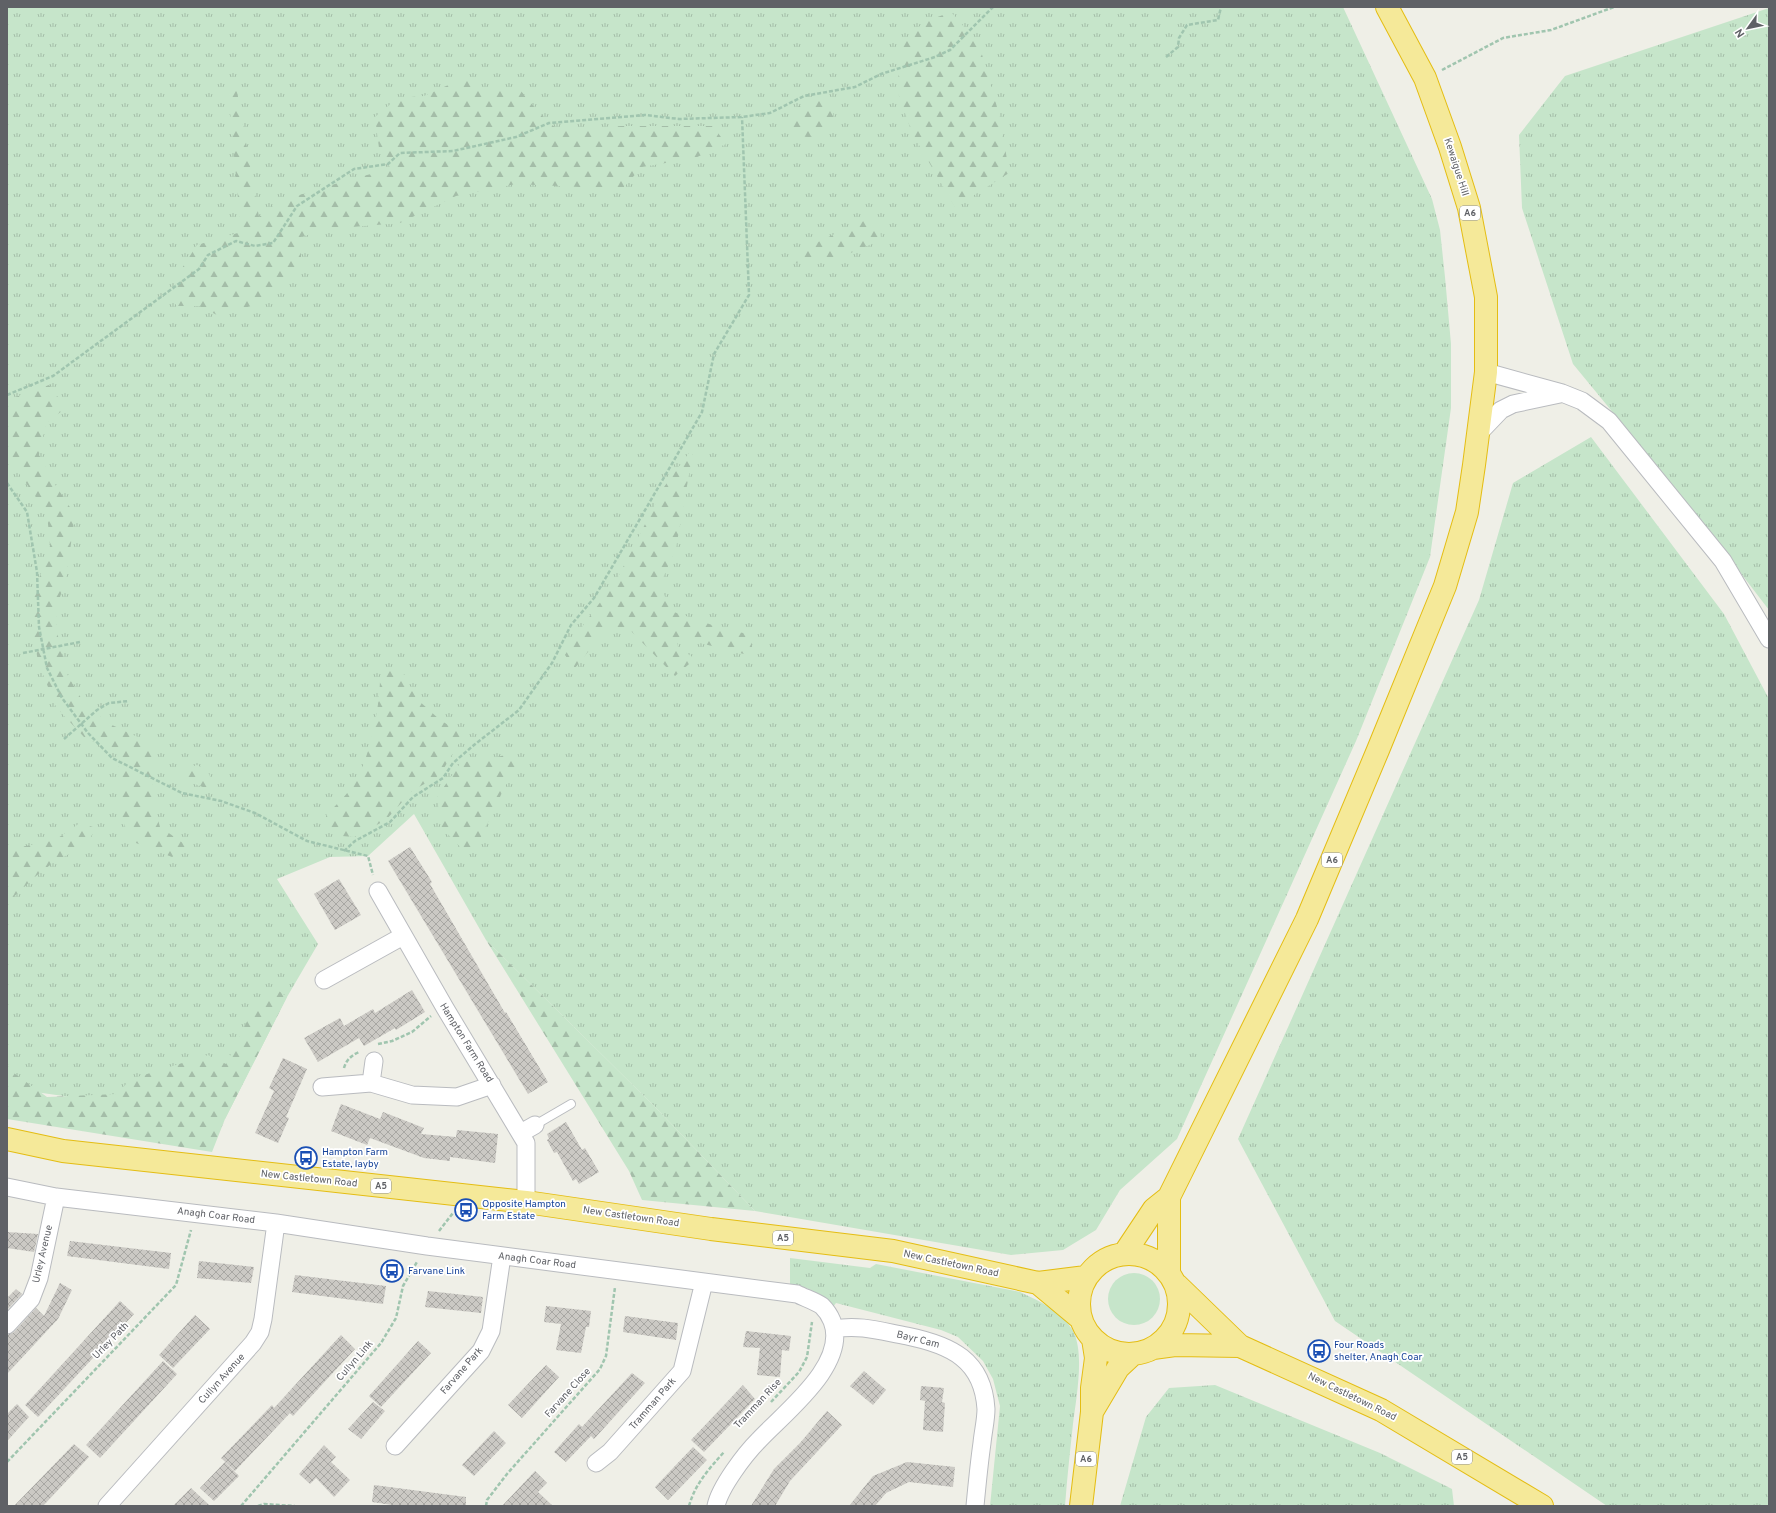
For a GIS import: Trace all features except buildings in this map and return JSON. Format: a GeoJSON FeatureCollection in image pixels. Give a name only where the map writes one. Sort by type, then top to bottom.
{"type":"FeatureCollection","features":[{"type":"Feature","properties":{"kind":"highway","name":"Kewaigue Hill"},"geometry":{"type":"LineString","coordinates":[[1387,7],[1425,78],[1450,147],[1469,208],[1486,297],[1486,372],[1479,433]]}},
{"type":"Feature","properties":{"kind":"highway","name":"A6"},"geometry":{"type":"LineString","coordinates":[[1124,1254],[1154,1209],[1169,1197],[1307,920],[1445,586],[1466,512],[1479,433]]}},
{"type":"Feature","properties":{"kind":"highway","name":"New Castletown Road"},"geometry":{"type":"LineString","coordinates":[[7,1139],[63,1151],[526,1202],[711,1229],[893,1251],[1038,1283]]}},
{"type":"Feature","properties":{"kind":"highway","name":"A6"},"geometry":{"type":"LineString","coordinates":[[1169,1197],[1173,1278]]}},
{"type":"Feature","properties":{"kind":"highway"},"geometry":{"type":"LineString","coordinates":[[1138,1254],[1160,1263],[1173,1278],[1181,1304],[1178,1317],[1172,1330],[1164,1340],[1143,1351],[1114,1352],[1092,1339],[1080,1318],[1079,1297],[1086,1278],[1093,1268],[1113,1256],[1138,1254]]}},
{"type":"Feature","properties":{"kind":"highway","name":"A5"},"geometry":{"type":"LineString","coordinates":[[1038,1283],[1086,1278]]}},
{"type":"Feature","properties":{"kind":"highway","name":"A5"},"geometry":{"type":"LineString","coordinates":[[1173,1278],[1240,1346]]}},
{"type":"Feature","properties":{"kind":"highway","name":"A5"},"geometry":{"type":"LineString","coordinates":[[1038,1283],[1080,1318]]}},
{"type":"Feature","properties":{"kind":"highway","name":"A6"},"geometry":{"type":"LineString","coordinates":[[1081,1506],[1092,1412],[1092,1388],[1096,1358],[1092,1339]]}},
{"type":"Feature","properties":{"kind":"highway","name":"A5"},"geometry":{"type":"LineString","coordinates":[[1143,1351],[1175,1345],[1240,1346]]}},
{"type":"Feature","properties":{"kind":"highway","name":"New Castletown Road"},"geometry":{"type":"LineString","coordinates":[[1240,1346],[1382,1410],[1542,1506]]}},
{"type":"Feature","properties":{"kind":"highway","name":"A6"},"geometry":{"type":"LineString","coordinates":[[1092,1412],[1118,1368],[1143,1351]]}},
{"type":"Feature","properties":{"kind":"street"},"geometry":{"type":"LineString","coordinates":[[1486,372],[1562,393],[1582,401],[1609,421],[1723,561],[1769,639]]}},
{"type":"Feature","properties":{"kind":"street"},"geometry":{"type":"LineString","coordinates":[[1479,433],[1501,410],[1513,404],[1562,393]]}},
{"type":"Feature","properties":{"kind":"street","name":"Hampton Farm Road"},"geometry":{"type":"LineString","coordinates":[[378,891],[444,1008],[492,1085],[528,1129],[526,1143],[526,1202]]}},
{"type":"Feature","properties":{"kind":"street"},"geometry":{"type":"LineString","coordinates":[[324,980],[403,936]]}},
{"type":"Feature","properties":{"kind":"street"},"geometry":{"type":"LineString","coordinates":[[371,1083],[374,1061]]}},
{"type":"Feature","properties":{"kind":"street"},"geometry":{"type":"LineString","coordinates":[[322,1087],[371,1083],[412,1095],[457,1097],[492,1085]]}},
{"type":"Feature","properties":{"kind":"street","name":"Anagh Coar Road"},"geometry":{"type":"LineString","coordinates":[[7,1187],[56,1197],[276,1223],[427,1246],[798,1294],[822,1306],[830,1317],[836,1330]]}},
{"type":"Feature","properties":{"kind":"street","name":"Urley Avenue"},"geometry":{"type":"LineString","coordinates":[[7,1325],[31,1299],[39,1278],[56,1197]]}},
{"type":"Feature","properties":{"kind":"street","name":"Cullyn Avenue"},"geometry":{"type":"LineString","coordinates":[[107,1506],[253,1343],[260,1332],[276,1223]]}},
{"type":"Feature","properties":{"kind":"street","name":"Farvane Park"},"geometry":{"type":"LineString","coordinates":[[395,1446],[481,1351],[491,1331],[502,1256]]}},
{"type":"Feature","properties":{"kind":"street","name":"Tramman Park"},"geometry":{"type":"LineString","coordinates":[[596,1463],[614,1458],[682,1370],[704,1282]]}},
{"type":"Feature","properties":{"kind":"street","name":"Bayr Cam"},"geometry":{"type":"LineString","coordinates":[[836,1330],[847,1327],[866,1328],[931,1341],[948,1348],[966,1360],[984,1391],[986,1411],[975,1506]]}},
{"type":"Feature","properties":{"kind":"street"},"geometry":{"type":"LineString","coordinates":[[716,1506],[729,1479],[758,1441],[804,1395],[825,1367],[834,1350],[836,1330]]}},
{"type":"Feature","properties":{"kind":"lane"},"geometry":{"type":"LineString","coordinates":[[528,1129],[570,1104]]}},
{"type":"Feature","properties":{"kind":"path"},"geometry":{"type":"LineString","coordinates":[[7,395],[53,376],[199,269],[208,255],[236,241],[255,246],[273,243],[297,206],[354,169],[388,164],[400,153],[453,151],[516,137],[549,123],[645,115],[678,119],[742,117],[770,113],[804,96],[856,87],[881,74],[935,58],[950,50],[993,7]]}},
{"type":"Feature","properties":{"kind":"path"},"geometry":{"type":"LineString","coordinates":[[1166,57],[1178,47],[1179,38],[1187,25],[1218,20],[1221,7]]}},
{"type":"Feature","properties":{"kind":"path"},"geometry":{"type":"LineString","coordinates":[[1425,78],[1503,38],[1551,30],[1614,7]]}},
{"type":"Feature","properties":{"kind":"path"},"geometry":{"type":"LineString","coordinates":[[344,851],[355,841],[390,822],[414,797],[443,778],[453,763],[463,754],[519,710],[552,663],[571,625],[594,598],[702,412],[714,354],[749,295],[742,117]]}},
{"type":"Feature","properties":{"kind":"path"},"geometry":{"type":"LineString","coordinates":[[7,483],[27,512],[37,572],[39,627],[47,668],[62,698],[88,733],[112,758],[182,793],[221,801],[255,813],[307,842],[368,856],[378,891]]}},
{"type":"Feature","properties":{"kind":"path"},"geometry":{"type":"LineString","coordinates":[[23,653],[80,642]]}},
{"type":"Feature","properties":{"kind":"path"},"geometry":{"type":"LineString","coordinates":[[64,739],[109,703],[129,701]]}},
{"type":"Feature","properties":{"kind":"path"},"geometry":{"type":"LineString","coordinates":[[374,1044],[392,1041],[412,1032],[426,1018],[444,1008]]}},
{"type":"Feature","properties":{"kind":"path"},"geometry":{"type":"LineString","coordinates":[[348,1084],[344,1071],[346,1063],[353,1055],[360,1051]]}},
{"type":"Feature","properties":{"kind":"path","name":"Cullyn Link"},"geometry":{"type":"LineString","coordinates":[[241,1506],[381,1343],[396,1318],[403,1286],[427,1246],[455,1211]]}},
{"type":"Feature","properties":{"kind":"path","name":"Urley Path"},"geometry":{"type":"LineString","coordinates":[[7,1462],[176,1285],[196,1213]]}},
{"type":"Feature","properties":{"kind":"path","name":"Farvane Close"},"geometry":{"type":"LineString","coordinates":[[486,1506],[487,1500],[507,1474],[600,1369],[606,1356],[618,1271]]}},
{"type":"Feature","properties":{"kind":"path","name":"Tramman Rise"},"geometry":{"type":"LineString","coordinates":[[767,1406],[799,1372],[808,1356],[815,1302]]}},
{"type":"Feature","properties":{"kind":"path"},"geometry":{"type":"LineString","coordinates":[[688,1506],[691,1496],[703,1476],[730,1447]]}},
{"type":"Feature","properties":{"kind":"path"},"geometry":{"type":"LineString","coordinates":[[258,1506],[264,1504],[295,1506]]}},
{"type":"Feature","properties":{"kind":"green space"},"geometry":{"type":"Polygon","coordinates":[[[7,7],[1343,7],[1432,199],[1440,230],[1451,344],[1451,408],[1430,557],[1356,741],[1177,1139],[1120,1190],[1096,1230],[1063,1250],[1011,1255],[755,1211],[655,1107],[486,940],[414,814],[368,856],[330,857],[277,879],[318,944],[287,997],[225,1119],[7,1088],[7,7]]]}},
{"type":"Feature","properties":{"kind":"green space"},"geometry":{"type":"Polygon","coordinates":[[[1769,8],[1769,610],[1680,494],[1573,364],[1522,208],[1519,135],[1565,76],[1769,8]]]}},
{"type":"Feature","properties":{"kind":"green space"},"geometry":{"type":"Polygon","coordinates":[[[951,12],[979,44],[1001,121],[1009,173],[955,207],[912,133],[897,90],[902,44],[924,22],[951,12]]]}},
{"type":"Feature","properties":{"kind":"green space"},"geometry":{"type":"Polygon","coordinates":[[[466,77],[484,90],[521,91],[539,113],[558,130],[621,126],[713,126],[726,144],[695,158],[642,167],[622,189],[516,184],[456,196],[400,223],[328,229],[301,237],[301,271],[266,302],[217,315],[199,306],[176,306],[175,279],[197,245],[241,232],[228,89],[236,85],[259,217],[277,202],[351,179],[391,169],[379,148],[375,117],[398,98],[424,96],[466,77]]]}},
{"type":"Feature","properties":{"kind":"green space"},"geometry":{"type":"Polygon","coordinates":[[[823,100],[833,106],[833,119],[825,135],[809,137],[792,136],[789,124],[791,110],[806,103],[823,100]]]}},
{"type":"Feature","properties":{"kind":"green space"},"geometry":{"type":"Polygon","coordinates":[[[872,217],[880,226],[881,240],[839,258],[806,260],[786,266],[811,245],[872,217]]]}},
{"type":"Feature","properties":{"kind":"green space"},"geometry":{"type":"Polygon","coordinates":[[[49,385],[66,408],[46,423],[39,455],[56,486],[75,515],[66,579],[56,609],[57,632],[67,674],[85,705],[112,725],[155,745],[152,798],[160,827],[189,847],[172,857],[136,843],[127,831],[119,811],[121,787],[117,754],[84,737],[56,707],[38,662],[31,618],[33,598],[50,546],[47,513],[7,456],[7,400],[49,385]]]}},
{"type":"Feature","properties":{"kind":"green space"},"geometry":{"type":"Polygon","coordinates":[[[1591,437],[1724,614],[1769,699],[1769,1506],[1607,1506],[1335,1321],[1238,1139],[1479,600],[1513,483],[1591,437]]]}},
{"type":"Feature","properties":{"kind":"green space"},"geometry":{"type":"Polygon","coordinates":[[[694,446],[676,548],[660,585],[671,611],[721,628],[752,635],[752,656],[676,637],[678,647],[695,659],[675,676],[631,631],[608,627],[575,668],[565,655],[584,624],[616,581],[664,487],[694,446]]]}},
{"type":"Feature","properties":{"kind":"green space"},"geometry":{"type":"Polygon","coordinates":[[[390,670],[403,673],[417,699],[440,720],[460,732],[460,741],[440,775],[412,791],[386,820],[354,837],[342,836],[327,826],[326,815],[347,793],[359,775],[369,749],[376,720],[380,681],[390,670]]]}},
{"type":"Feature","properties":{"kind":"green space"},"geometry":{"type":"Polygon","coordinates":[[[505,755],[515,755],[515,769],[507,782],[476,848],[462,849],[441,827],[437,797],[461,762],[486,760],[505,755]]]}},
{"type":"Feature","properties":{"kind":"green space"},"geometry":{"type":"Polygon","coordinates":[[[197,765],[207,770],[214,785],[208,789],[177,779],[181,773],[197,765]]]}},
{"type":"Feature","properties":{"kind":"green space"},"geometry":{"type":"Polygon","coordinates":[[[80,823],[96,828],[86,845],[54,862],[36,876],[7,903],[7,859],[16,848],[55,840],[80,823]]]}},
{"type":"Feature","properties":{"kind":"green space"},"geometry":{"type":"Polygon","coordinates":[[[486,940],[655,1107],[755,1211],[642,1200],[629,1171],[486,940]]]}},
{"type":"Feature","properties":{"kind":"green space"},"geometry":{"type":"Polygon","coordinates":[[[279,991],[287,997],[225,1119],[212,1152],[7,1119],[7,1061],[11,1071],[47,1097],[117,1094],[131,1079],[208,1055],[226,1064],[257,1001],[279,991]]]}},
{"type":"Feature","properties":{"kind":"green space"},"geometry":{"type":"Polygon","coordinates":[[[790,1258],[870,1268],[876,1264],[1020,1292],[1050,1307],[1063,1318],[1073,1331],[1077,1340],[1079,1364],[1065,1506],[990,1506],[1000,1406],[993,1379],[983,1361],[958,1337],[941,1330],[836,1303],[833,1307],[814,1291],[790,1284],[790,1258]]]}},
{"type":"Feature","properties":{"kind":"green space"},"geometry":{"type":"Polygon","coordinates":[[[1129,1273],[1139,1273],[1148,1277],[1156,1285],[1160,1294],[1160,1304],[1156,1313],[1148,1321],[1139,1325],[1129,1325],[1120,1321],[1112,1313],[1108,1304],[1108,1294],[1112,1285],[1120,1277],[1129,1273]]]}},
{"type":"Feature","properties":{"kind":"green space"},"geometry":{"type":"Polygon","coordinates":[[[1215,1385],[1380,1453],[1452,1489],[1454,1506],[1120,1506],[1146,1417],[1169,1388],[1215,1385]]]}},
{"type":"Feature","properties":{"kind":"place","name":"Hampton Farm Estate, layby"},"geometry":{"type":"Point","coordinates":[306,1158]}},
{"type":"Feature","properties":{"kind":"place","name":"Opposite Hampton Farm Estate"},"geometry":{"type":"Point","coordinates":[466,1210]}},
{"type":"Feature","properties":{"kind":"place","name":"Farvane Link"},"geometry":{"type":"Point","coordinates":[392,1271]}},
{"type":"Feature","properties":{"kind":"place","name":"Four Roads shelter, Anagh Coar"},"geometry":{"type":"Point","coordinates":[1319,1351]}}]}
